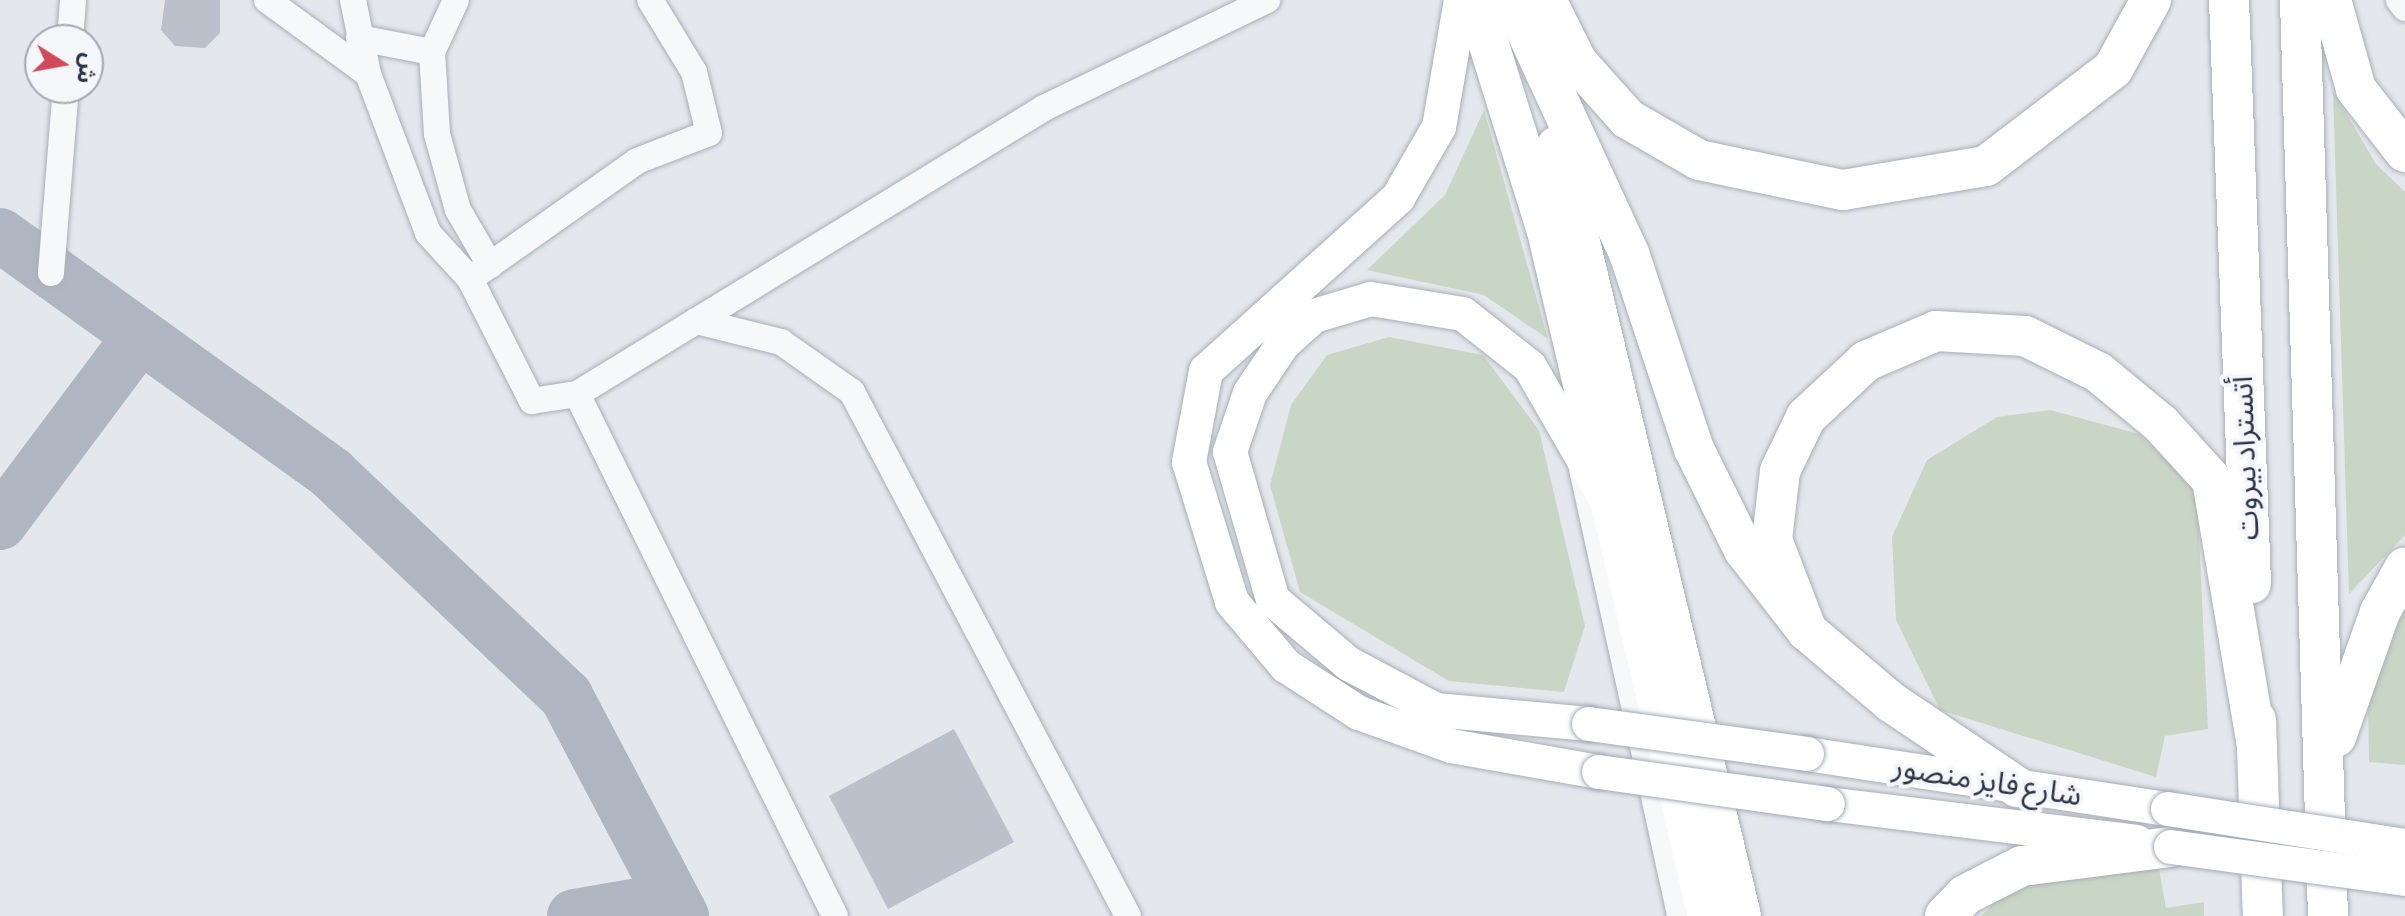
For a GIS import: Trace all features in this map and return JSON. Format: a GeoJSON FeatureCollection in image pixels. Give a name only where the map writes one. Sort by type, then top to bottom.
{"type":"FeatureCollection","features":[{"type":"Feature","properties":{"kind":"highway"},"geometry":{"type":"LineString","coordinates":[[1475,0],[1547,231],[1617,516],[1708,916]]}},
{"type":"Feature","properties":{"kind":"highway"},"geometry":{"type":"LineString","coordinates":[[1511,0],[1629,253],[1694,449],[1744,550],[1807,631],[1891,702],[2017,787]]}},
{"type":"Feature","properties":{"kind":"highway"},"geometry":{"type":"LineString","coordinates":[[1511,0],[1581,223],[1741,916]]}},
{"type":"Feature","properties":{"kind":"highway"},"geometry":{"type":"LineString","coordinates":[[1546,0],[1577,62],[1628,119],[1699,160],[1843,190],[1986,166],[2113,69],[2151,0]]}},
{"type":"Feature","properties":{"kind":"highway","name":"أتستراد بيروت"},"geometry":{"type":"LineString","coordinates":[[2229,0],[2263,915]]}},
{"type":"Feature","properties":{"kind":"highway"},"geometry":{"type":"LineString","coordinates":[[2300,0],[2329,760],[2328,916]]}},
{"type":"Feature","properties":{"kind":"highway"},"geometry":{"type":"LineString","coordinates":[[2331,0],[2356,89],[2405,152]]}},
{"type":"Feature","properties":{"kind":"highway"},"geometry":{"type":"LineString","coordinates":[[1807,631],[1772,540],[1780,471],[1806,417],[1866,361],[1936,331],[2025,336],[2098,372],[2161,424],[2212,480],[2257,747]]}},
{"type":"Feature","properties":{"kind":"highway"},"geometry":{"type":"LineString","coordinates":[[2329,760],[2380,612],[2405,567]]}},
{"type":"Feature","properties":{"kind":"highway"},"geometry":{"type":"LineString","coordinates":[[1945,916],[1965,895],[2022,866],[2169,828]]}},
{"type":"Feature","properties":{"kind":"main road","name":"شارع فايز منصور"},"geometry":{"type":"LineString","coordinates":[[1461,0],[1439,127],[1398,198],[1206,371],[1189,462],[1232,602],[1286,666],[1359,713],[1451,746],[1599,772],[1828,804],[2169,828]]}},
{"type":"Feature","properties":{"kind":"main road","name":"شارع فايز منصور"},"geometry":{"type":"LineString","coordinates":[[1617,516],[1578,454],[1530,367],[1463,314],[1371,299],[1314,316],[1283,344],[1250,393],[1230,452],[1273,600],[1349,664],[1436,710],[1589,724],[2017,787],[2169,828]]}},
{"type":"Feature","properties":{"kind":"main road"},"geometry":{"type":"LineString","coordinates":[[2169,828],[2405,846]]}},
{"type":"Feature","properties":{"kind":"main road"},"geometry":{"type":"LineString","coordinates":[[2169,828],[2405,879]]}},
{"type":"Feature","properties":{"kind":"street"},"geometry":{"type":"LineString","coordinates":[[71,24],[73,0]]}},
{"type":"Feature","properties":{"kind":"street"},"geometry":{"type":"LineString","coordinates":[[267,0],[368,74]]}},
{"type":"Feature","properties":{"kind":"street"},"geometry":{"type":"LineString","coordinates":[[353,0],[368,74],[428,233],[480,272]]}},
{"type":"Feature","properties":{"kind":"street"},"geometry":{"type":"LineString","coordinates":[[456,0],[432,52],[437,134],[458,210],[480,272],[532,401],[577,394],[1044,108],[1267,0]]}},
{"type":"Feature","properties":{"kind":"street"},"geometry":{"type":"LineString","coordinates":[[480,272],[637,161],[709,133],[694,72],[650,0]]}},
{"type":"Feature","properties":{"kind":"street"},"geometry":{"type":"LineString","coordinates":[[2399,0],[2405,8]]}},
{"type":"Feature","properties":{"kind":"street"},"geometry":{"type":"LineString","coordinates":[[359,38],[432,52]]}},
{"type":"Feature","properties":{"kind":"street"},"geometry":{"type":"LineString","coordinates":[[51,273],[65,104]]}},
{"type":"Feature","properties":{"kind":"street"},"geometry":{"type":"LineString","coordinates":[[696,321],[781,342],[852,392],[1128,916]]}},
{"type":"Feature","properties":{"kind":"street"},"geometry":{"type":"LineString","coordinates":[[577,394],[835,916]]}},
{"type":"Feature","properties":{"kind":"street"},"geometry":{"type":"LineString","coordinates":[[1578,454],[1680,916]]}},
{"type":"Feature","properties":{"kind":"green space"},"geometry":{"type":"Polygon","coordinates":[[[2333,91],[2376,164],[2405,192],[2405,535],[2349,594],[2333,91]]]}},
{"type":"Feature","properties":{"kind":"green space"},"geometry":{"type":"Polygon","coordinates":[[[1484,110],[1548,339],[1484,295],[1367,270],[1445,195],[1484,110]]]}},
{"type":"Feature","properties":{"kind":"green space"},"geometry":{"type":"Polygon","coordinates":[[[1389,337],[1483,355],[1539,430],[1585,626],[1564,692],[1449,681],[1300,592],[1270,485],[1291,405],[1327,355],[1389,337]]]}},
{"type":"Feature","properties":{"kind":"green space"},"geometry":{"type":"Polygon","coordinates":[[[2050,410],[2139,434],[2197,490],[2208,729],[2165,736],[2156,777],[1940,710],[1896,620],[1892,537],[1927,460],[1997,417],[2050,410]]]}},
{"type":"Feature","properties":{"kind":"green space"},"geometry":{"type":"Polygon","coordinates":[[[2405,607],[2405,765],[2369,762],[2368,704],[2405,607]]]}},
{"type":"Feature","properties":{"kind":"green space"},"geometry":{"type":"Polygon","coordinates":[[[2159,869],[2166,908],[2204,902],[2204,916],[1981,916],[2015,883],[2159,869]]]}},
{"type":"Feature","properties":{"kind":"building"},"geometry":{"type":"Polygon","coordinates":[[[165,0],[220,0],[220,33],[205,48],[175,46],[161,30],[165,0]]]}},
{"type":"Feature","properties":{"kind":"building"},"geometry":{"type":"Polygon","coordinates":[[[954,729],[1014,842],[888,909],[829,796],[954,729]]]}},
{"type":"Feature","properties":{"kind":"taxiway"},"geometry":{"type":"LineString","coordinates":[[0,235],[332,474],[566,696],[682,916]]}},
{"type":"Feature","properties":{"kind":"taxiway"},"geometry":{"type":"LineString","coordinates":[[0,523],[137,340]]}},
{"type":"Feature","properties":{"kind":"taxiway"},"geometry":{"type":"LineString","coordinates":[[574,916],[673,899]]}}]}
